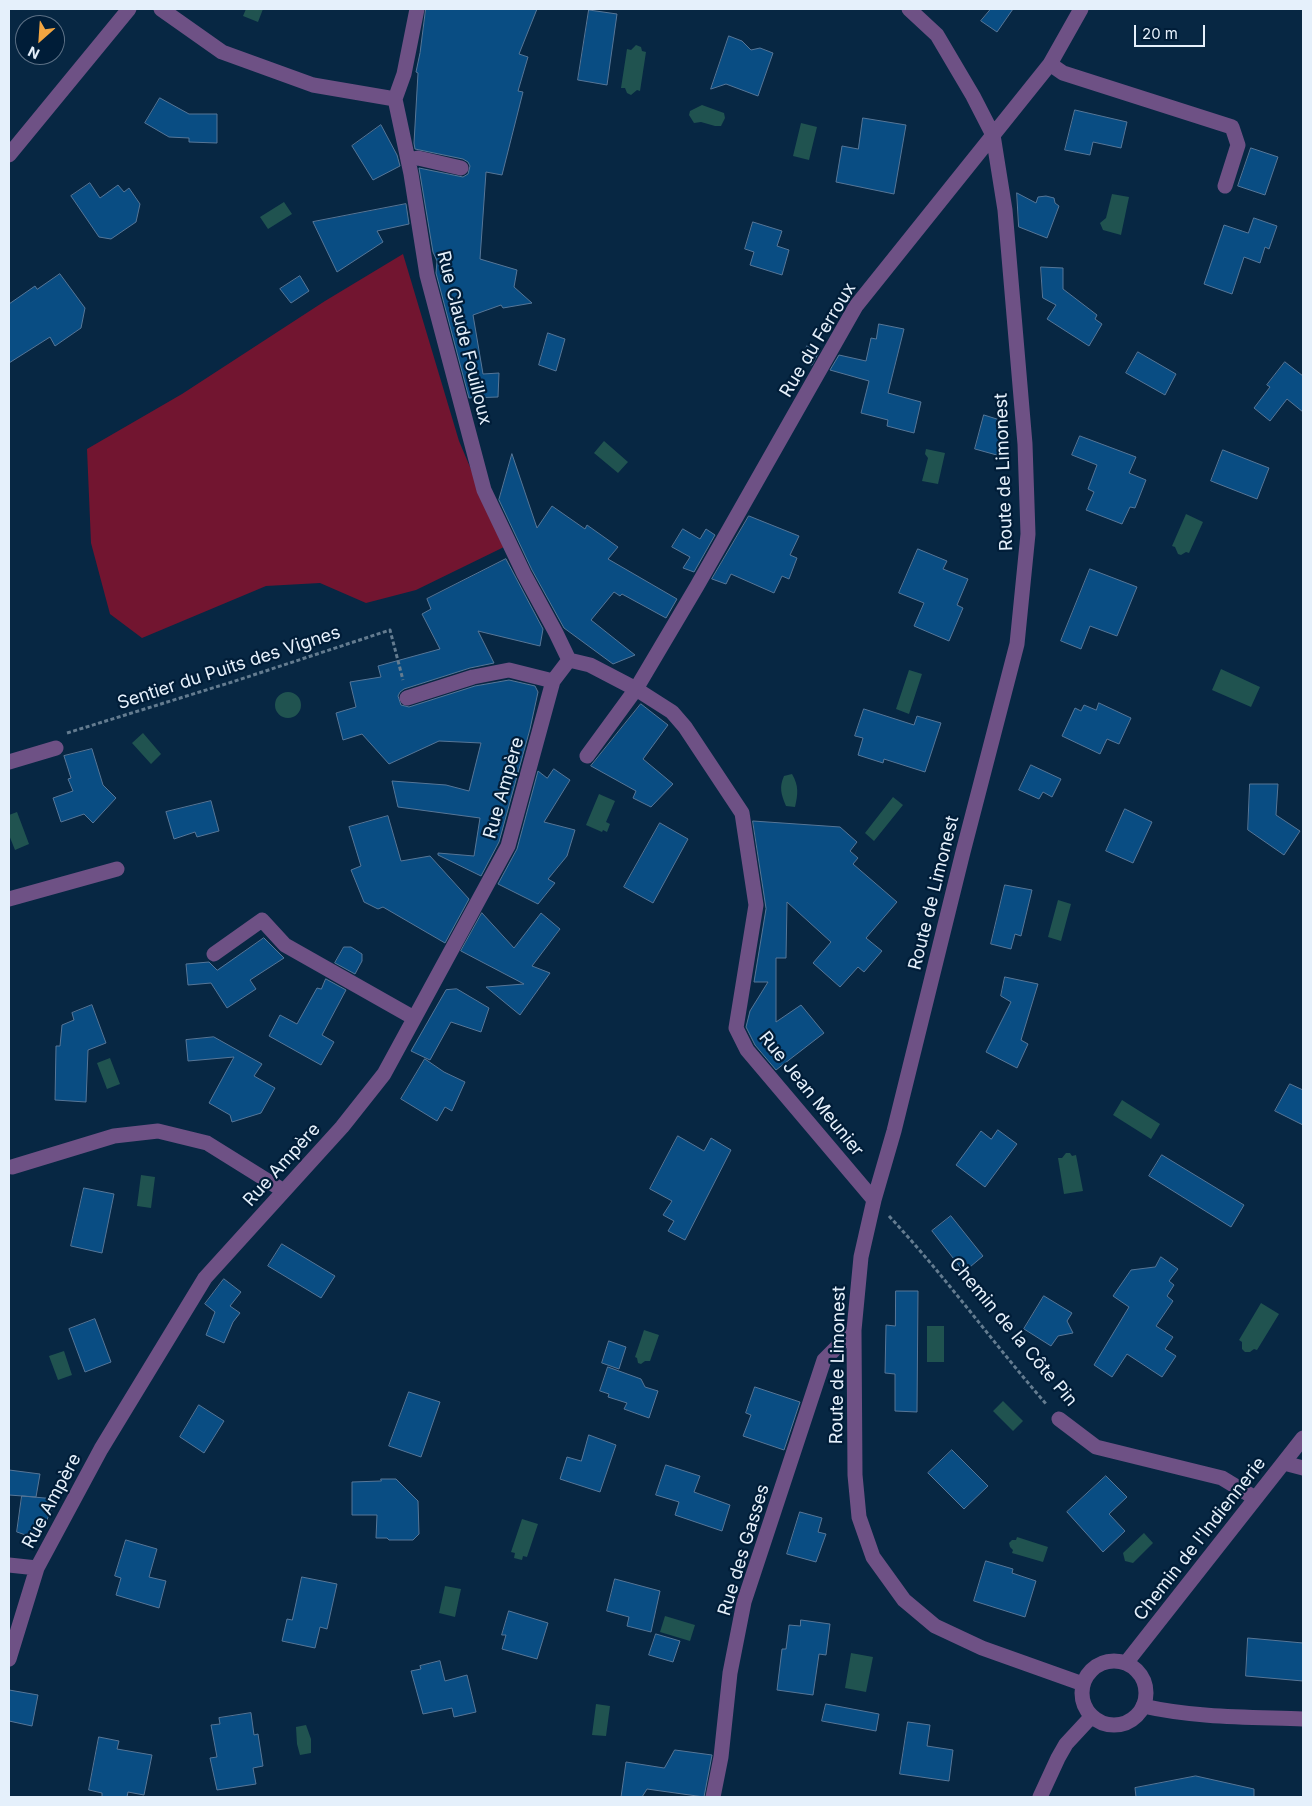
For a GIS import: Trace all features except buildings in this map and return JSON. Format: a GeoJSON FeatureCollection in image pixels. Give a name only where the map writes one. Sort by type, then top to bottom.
{"type":"FeatureCollection","features":[{"type":"Feature","properties":{"kind":"street"},"geometry":{"type":"LineString","coordinates":[[9,155],[130,9]]}},
{"type":"Feature","properties":{"kind":"street"},"geometry":{"type":"LineString","coordinates":[[161,9],[222,52],[313,85],[395,99],[404,74],[417,9]]}},
{"type":"Feature","properties":{"kind":"street","name":"Route de Limonest"},"geometry":{"type":"LineString","coordinates":[[909,9],[937,35],[973,96],[993,135],[1005,210],[1025,444],[1028,534],[1017,644],[861,1257],[854,1330],[855,1475],[860,1517],[873,1557],[904,1600],[935,1626],[982,1648],[1083,1684]]}},
{"type":"Feature","properties":{"kind":"street","name":"Rue du Ferroux"},"geometry":{"type":"LineString","coordinates":[[587,756],[636,689],[697,586],[856,306],[1050,64],[1081,9]]}},
{"type":"Feature","properties":{"kind":"street"},"geometry":{"type":"LineString","coordinates":[[1050,64],[1063,73],[1232,127],[1238,144],[1225,186]]}},
{"type":"Feature","properties":{"kind":"street","name":"Rue Claude Fouilloux"},"geometry":{"type":"LineString","coordinates":[[395,99],[408,160],[427,275],[484,490],[524,574],[569,660]]}},
{"type":"Feature","properties":{"kind":"street"},"geometry":{"type":"LineString","coordinates":[[408,160],[418,158],[461,168]]}},
{"type":"Feature","properties":{"kind":"street"},"geometry":{"type":"LineString","coordinates":[[407,698],[473,678],[508,670],[553,681],[569,660]]}},
{"type":"Feature","properties":{"kind":"street","name":"Rue Jean Meunier"},"geometry":{"type":"LineString","coordinates":[[569,660],[590,666],[636,689],[672,712],[685,727],[742,813],[756,905],[736,1028],[747,1050],[874,1200]]}},
{"type":"Feature","properties":{"kind":"street","name":"Rue Ampère"},"geometry":{"type":"LineString","coordinates":[[9,1659],[37,1568],[101,1449],[205,1278],[342,1127],[384,1074],[508,846],[553,681]]}},
{"type":"Feature","properties":{"kind":"street"},"geometry":{"type":"LineString","coordinates":[[9,762],[58,742]]}},
{"type":"Feature","properties":{"kind":"street"},"geometry":{"type":"LineString","coordinates":[[9,899],[117,869]]}},
{"type":"Feature","properties":{"kind":"street"},"geometry":{"type":"LineString","coordinates":[[214,954],[262,920],[284,945],[414,1018]]}},
{"type":"Feature","properties":{"kind":"street"},"geometry":{"type":"LineString","coordinates":[[10,1166],[114,1136],[158,1131],[207,1143],[284,1191]]}},
{"type":"Feature","properties":{"kind":"street","name":"Rue des Gasses"},"geometry":{"type":"LineString","coordinates":[[713,1797],[721,1757],[730,1674],[744,1602],[824,1360],[854,1330]]}},
{"type":"Feature","properties":{"kind":"street","name":"Chemin de la Côte Pin"},"geometry":{"type":"LineString","coordinates":[[1059,1419],[1096,1447],[1222,1478],[1255,1498]]}},
{"type":"Feature","properties":{"kind":"street","name":"Chemin de l'Indiennerie"},"geometry":{"type":"LineString","coordinates":[[1126,1663],[1303,1438]]}},
{"type":"Feature","properties":{"kind":"street"},"geometry":{"type":"LineString","coordinates":[[1284,1463],[1303,1468]]}},
{"type":"Feature","properties":{"kind":"street"},"geometry":{"type":"LineString","coordinates":[[9,1565],[37,1568]]}},
{"type":"Feature","properties":{"kind":"street"},"geometry":{"type":"LineString","coordinates":[[1116,1660],[1126,1663],[1135,1668],[1142,1676],[1146,1686],[1143,1706],[1130,1721],[1110,1725],[1100,1722],[1086,1709],[1083,1701],[1083,1684],[1087,1674],[1095,1666],[1105,1662],[1116,1660]]}},
{"type":"Feature","properties":{"kind":"street"},"geometry":{"type":"LineString","coordinates":[[1143,1706],[1170,1712],[1303,1719]]}},
{"type":"Feature","properties":{"kind":"street"},"geometry":{"type":"LineString","coordinates":[[1040,1797],[1066,1744],[1092,1716]]}},
{"type":"Feature","properties":{"kind":"path","name":"Sentier du Puits des Vignes"},"geometry":{"type":"LineString","coordinates":[[58,742],[160,705],[390,630],[407,698]]}},
{"type":"Feature","properties":{"kind":"path","name":"Chemin de la Côte Pin"},"geometry":{"type":"LineString","coordinates":[[874,1200],[920,1249],[1025,1380],[1059,1419]]}},
{"type":"Feature","properties":{"kind":"shaded area"},"geometry":{"type":"Polygon","coordinates":[[[246,9],[263,9],[258,22],[243,16],[246,9]]]}},
{"type":"Feature","properties":{"kind":"shaded area"},"geometry":{"type":"Polygon","coordinates":[[[636,45],[646,52],[640,91],[637,90],[631,95],[627,93],[625,88],[621,88],[627,49],[631,50],[636,45]]]}},
{"type":"Feature","properties":{"kind":"shaded area"},"geometry":{"type":"Polygon","coordinates":[[[702,105],[724,113],[725,118],[721,126],[701,122],[694,123],[689,115],[690,111],[702,105]]]}},
{"type":"Feature","properties":{"kind":"shaded area"},"geometry":{"type":"Polygon","coordinates":[[[801,123],[817,127],[809,160],[793,156],[801,123]]]}},
{"type":"Feature","properties":{"kind":"shaded area"},"geometry":{"type":"Polygon","coordinates":[[[1112,194],[1129,197],[1121,235],[1103,230],[1100,223],[1106,218],[1112,194]]]}},
{"type":"Feature","properties":{"kind":"shaded area"},"geometry":{"type":"Polygon","coordinates":[[[284,202],[292,214],[268,229],[260,217],[284,202]]]}},
{"type":"Feature","properties":{"kind":"shaded area"},"geometry":{"type":"Polygon","coordinates":[[[403,254],[459,441],[504,547],[416,590],[366,603],[320,583],[266,586],[142,638],[110,614],[91,543],[87,449],[182,394],[325,301],[403,254]]]}},
{"type":"Feature","properties":{"kind":"shaded area"},"geometry":{"type":"Polygon","coordinates":[[[604,441],[628,462],[618,473],[594,453],[604,441]]]}},
{"type":"Feature","properties":{"kind":"shaded area"},"geometry":{"type":"Polygon","coordinates":[[[926,449],[945,453],[938,484],[922,481],[928,458],[925,454],[926,449]]]}},
{"type":"Feature","properties":{"kind":"shaded area"},"geometry":{"type":"Polygon","coordinates":[[[1186,514],[1203,522],[1189,553],[1186,552],[1181,555],[1172,546],[1186,514]]]}},
{"type":"Feature","properties":{"kind":"shaded area"},"geometry":{"type":"Polygon","coordinates":[[[1221,669],[1260,687],[1251,707],[1212,690],[1221,669]]]}},
{"type":"Feature","properties":{"kind":"shaded area"},"geometry":{"type":"Polygon","coordinates":[[[909,670],[922,674],[909,714],[896,709],[909,670]]]}},
{"type":"Feature","properties":{"kind":"shaded area"},"geometry":{"type":"Polygon","coordinates":[[[288,692],[297,696],[301,705],[297,714],[288,718],[279,714],[275,705],[279,696],[288,692]]]}},
{"type":"Feature","properties":{"kind":"shaded area"},"geometry":{"type":"Polygon","coordinates":[[[143,733],[161,754],[151,764],[132,743],[143,733]]]}},
{"type":"Feature","properties":{"kind":"shaded area"},"geometry":{"type":"Polygon","coordinates":[[[792,774],[797,790],[795,807],[786,806],[781,791],[784,776],[792,774]]]}},
{"type":"Feature","properties":{"kind":"shaded area"},"geometry":{"type":"Polygon","coordinates":[[[599,794],[615,801],[606,822],[610,824],[607,832],[603,830],[602,832],[586,825],[599,794]]]}},
{"type":"Feature","properties":{"kind":"shaded area"},"geometry":{"type":"Polygon","coordinates":[[[893,797],[903,805],[874,841],[865,833],[893,797]]]}},
{"type":"Feature","properties":{"kind":"shaded area"},"geometry":{"type":"Polygon","coordinates":[[[17,812],[29,844],[15,850],[9,835],[9,815],[17,812]]]}},
{"type":"Feature","properties":{"kind":"shaded area"},"geometry":{"type":"Polygon","coordinates":[[[1058,900],[1071,904],[1061,941],[1048,937],[1058,900]]]}},
{"type":"Feature","properties":{"kind":"shaded area"},"geometry":{"type":"Polygon","coordinates":[[[110,1058],[120,1084],[107,1089],[97,1063],[110,1058]]]}},
{"type":"Feature","properties":{"kind":"shaded area"},"geometry":{"type":"Polygon","coordinates":[[[1122,1100],[1160,1124],[1151,1139],[1113,1115],[1122,1100]]]}},
{"type":"Feature","properties":{"kind":"shaded area"},"geometry":{"type":"Polygon","coordinates":[[[1066,1153],[1070,1153],[1072,1156],[1076,1155],[1083,1191],[1064,1194],[1058,1158],[1062,1158],[1066,1153]]]}},
{"type":"Feature","properties":{"kind":"shaded area"},"geometry":{"type":"Polygon","coordinates":[[[141,1175],[155,1177],[151,1208],[137,1206],[141,1175]]]}},
{"type":"Feature","properties":{"kind":"shaded area"},"geometry":{"type":"Polygon","coordinates":[[[1261,1303],[1279,1314],[1257,1350],[1245,1352],[1242,1349],[1242,1342],[1239,1340],[1261,1303]]]}},
{"type":"Feature","properties":{"kind":"shaded area"},"geometry":{"type":"Polygon","coordinates":[[[927,1326],[944,1326],[944,1362],[927,1362],[927,1326]]]}},
{"type":"Feature","properties":{"kind":"shaded area"},"geometry":{"type":"Polygon","coordinates":[[[644,1330],[659,1335],[650,1361],[645,1361],[641,1364],[638,1363],[635,1357],[644,1330]]]}},
{"type":"Feature","properties":{"kind":"shaded area"},"geometry":{"type":"Polygon","coordinates":[[[64,1351],[72,1375],[58,1380],[49,1356],[64,1351]]]}},
{"type":"Feature","properties":{"kind":"shaded area"},"geometry":{"type":"Polygon","coordinates":[[[1003,1401],[1023,1421],[1013,1431],[993,1411],[1003,1401]]]}},
{"type":"Feature","properties":{"kind":"shaded area"},"geometry":{"type":"Polygon","coordinates":[[[522,1519],[538,1524],[527,1557],[523,1556],[522,1560],[514,1558],[515,1553],[511,1552],[522,1519]]]}},
{"type":"Feature","properties":{"kind":"shaded area"},"geometry":{"type":"Polygon","coordinates":[[[1144,1533],[1153,1543],[1133,1563],[1125,1561],[1123,1553],[1144,1533]]]}},
{"type":"Feature","properties":{"kind":"shaded area"},"geometry":{"type":"Polygon","coordinates":[[[1017,1537],[1048,1547],[1043,1562],[1012,1553],[1013,1550],[1009,1543],[1012,1540],[1016,1540],[1017,1537]]]}},
{"type":"Feature","properties":{"kind":"shaded area"},"geometry":{"type":"Polygon","coordinates":[[[445,1586],[461,1589],[455,1617],[439,1613],[445,1586]]]}},
{"type":"Feature","properties":{"kind":"shaded area"},"geometry":{"type":"Polygon","coordinates":[[[665,1616],[695,1625],[690,1641],[660,1632],[665,1616]]]}},
{"type":"Feature","properties":{"kind":"shaded area"},"geometry":{"type":"Polygon","coordinates":[[[851,1653],[873,1657],[866,1692],[845,1688],[851,1653]]]}},
{"type":"Feature","properties":{"kind":"shaded area"},"geometry":{"type":"Polygon","coordinates":[[[596,1704],[610,1706],[606,1736],[592,1735],[596,1704]]]}},
{"type":"Feature","properties":{"kind":"shaded area"},"geometry":{"type":"Polygon","coordinates":[[[306,1725],[311,1739],[311,1753],[300,1755],[296,1727],[306,1725]]]}}]}
